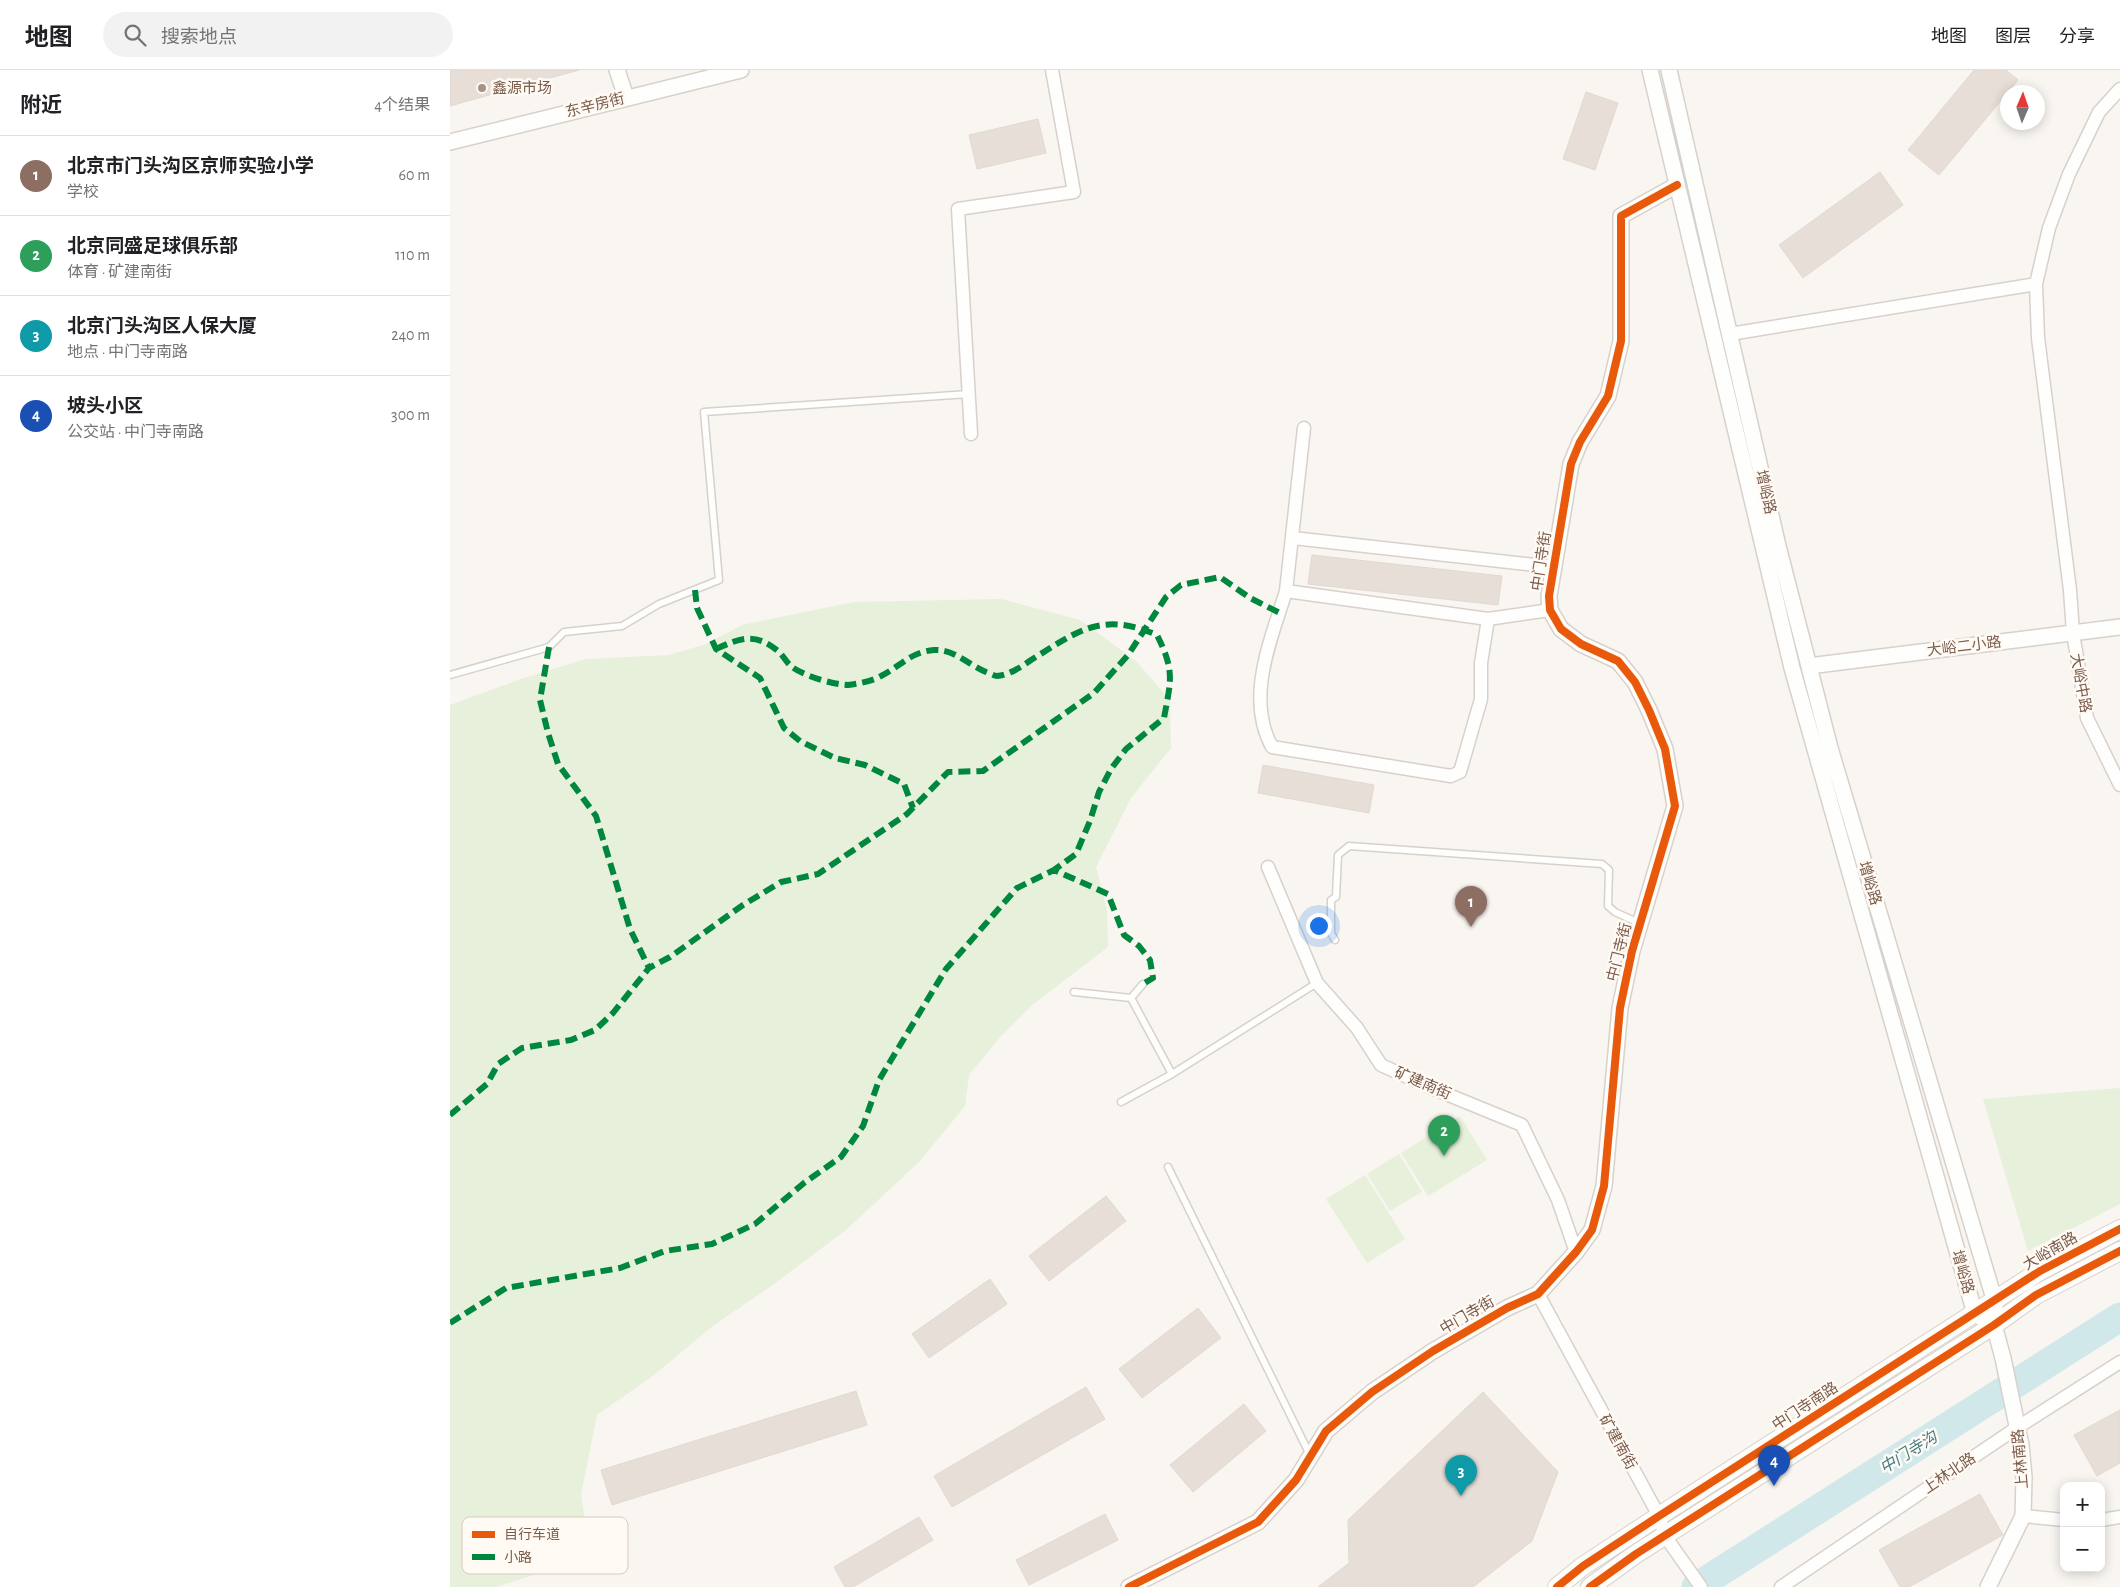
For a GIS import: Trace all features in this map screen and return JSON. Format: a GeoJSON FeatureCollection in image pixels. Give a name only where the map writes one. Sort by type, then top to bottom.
{"type":"FeatureCollection","features":[{"type":"Feature","properties":{"kind":"main road","name":"大峪南路"},"geometry":{"type":"LineString","coordinates":[[1995,1302],[2040,1271],[2120,1229]]}},
{"type":"Feature","properties":{"kind":"main road"},"geometry":{"type":"LineString","coordinates":[[1590,1587],[1636,1554],[1994,1325],[2036,1295],[2120,1251]]}},
{"type":"Feature","properties":{"kind":"main road","name":"中门寺南路"},"geometry":{"type":"LineString","coordinates":[[1556,1587],[1583,1566],[1658,1516],[1995,1302]]}},
{"type":"Feature","properties":{"kind":"street"},"geometry":{"type":"LineString","coordinates":[[617,70],[626,97]]}},
{"type":"Feature","properties":{"kind":"street","name":"东辛房街"},"geometry":{"type":"LineString","coordinates":[[450,142],[741,70]]}},
{"type":"Feature","properties":{"kind":"street"},"geometry":{"type":"LineString","coordinates":[[971,434],[958,209],[1074,192],[1052,70]]}},
{"type":"Feature","properties":{"kind":"street","name":"增峪路"},"geometry":{"type":"LineString","coordinates":[[1650,70],[1792,668],[1975,1314],[1994,1325],[1995,1302],[1833,757],[1809,666],[1778,546],[1669,70]]}},
{"type":"Feature","properties":{"kind":"street","name":"大峪中路"},"geometry":{"type":"LineString","coordinates":[[2120,89],[2099,112],[2069,174],[2048,228],[2036,284],[2038,338],[2070,590],[2073,632],[2087,718],[2120,786]]}},
{"type":"Feature","properties":{"kind":"street","name":"中门寺街"},"geometry":{"type":"LineString","coordinates":[[1129,1587],[1258,1522],[1296,1480],[1326,1432],[1372,1392],[1433,1351],[1507,1308],[1538,1294],[1576,1252],[1592,1230],[1604,1186],[1620,1008],[1632,950],[1675,806],[1665,749],[1650,710],[1635,682],[1618,661],[1581,644],[1561,629],[1550,610],[1548,596],[1571,464],[1580,442],[1608,396],[1620,341],[1621,216],[1677,185]]}},
{"type":"Feature","properties":{"kind":"street"},"geometry":{"type":"LineString","coordinates":[[1730,334],[2036,284]]}},
{"type":"Feature","properties":{"kind":"street"},"geometry":{"type":"LineString","coordinates":[[1304,428],[1286,591],[1262,670],[1260,693],[1265,734],[1272,747],[1451,776],[1460,772],[1481,699],[1480,663],[1488,619]]}},
{"type":"Feature","properties":{"kind":"street"},"geometry":{"type":"LineString","coordinates":[[1293,538],[1553,567]]}},
{"type":"Feature","properties":{"kind":"street"},"geometry":{"type":"LineString","coordinates":[[1286,591],[1488,619],[1550,610]]}},
{"type":"Feature","properties":{"kind":"street","name":"大峪二小路"},"geometry":{"type":"LineString","coordinates":[[1809,666],[2120,626]]}},
{"type":"Feature","properties":{"kind":"street","name":"矿建南街"},"geometry":{"type":"LineString","coordinates":[[1268,867],[1317,984],[1358,1028],[1381,1065],[1522,1125],[1558,1200],[1576,1252]]}},
{"type":"Feature","properties":{"kind":"street","name":"矿建南街"},"geometry":{"type":"LineString","coordinates":[[1538,1294],[1658,1516],[1665,1536],[1701,1587]]}},
{"type":"Feature","properties":{"kind":"street","name":"上林南路"},"geometry":{"type":"LineString","coordinates":[[1988,1587],[2023,1516],[2024,1477],[2018,1427],[1994,1325]]}},
{"type":"Feature","properties":{"kind":"street","name":"上林北路"},"geometry":{"type":"LineString","coordinates":[[1780,1587],[2018,1427],[2120,1362]]}},
{"type":"Feature","properties":{"kind":"street"},"geometry":{"type":"LineString","coordinates":[[2023,1516],[2060,1520]]}},
{"type":"Feature","properties":{"kind":"street"},"geometry":{"type":"LineString","coordinates":[[2105,1519],[2120,1517]]}},
{"type":"Feature","properties":{"kind":"lane"},"geometry":{"type":"LineString","coordinates":[[450,675],[550,647],[564,632],[622,626],[659,604],[719,580],[704,412],[969,394]]}},
{"type":"Feature","properties":{"kind":"lane"},"geometry":{"type":"LineString","coordinates":[[1335,940],[1331,933],[1331,900],[1336,897],[1338,855],[1349,846],[1602,864],[1609,870],[1608,906],[1615,912],[1640,924]]}},
{"type":"Feature","properties":{"kind":"lane"},"geometry":{"type":"LineString","coordinates":[[1131,998],[1143,984]]}},
{"type":"Feature","properties":{"kind":"lane"},"geometry":{"type":"LineString","coordinates":[[1122,1102],[1172,1074],[1317,984]]}},
{"type":"Feature","properties":{"kind":"lane"},"geometry":{"type":"LineString","coordinates":[[1074,992],[1131,998]]}},
{"type":"Feature","properties":{"kind":"lane"},"geometry":{"type":"LineString","coordinates":[[1131,998],[1172,1074]]}},
{"type":"Feature","properties":{"kind":"lane"},"geometry":{"type":"LineString","coordinates":[[1168,1167],[1311,1456]]}},
{"type":"Feature","properties":{"kind":"green space"},"geometry":{"type":"Polygon","coordinates":[[[1001,599],[1080,620],[1136,661],[1170,700],[1171,748],[1131,798],[1096,867],[1107,910],[1108,947],[1031,1006],[1001,1036],[969,1075],[965,1106],[919,1162],[846,1230],[770,1287],[714,1325],[654,1375],[597,1415],[581,1494],[584,1517],[462,1517],[462,1574],[537,1574],[496,1587],[450,1587],[450,705],[521,679],[586,659],[669,655],[706,644],[742,625],[854,602],[1001,599]]]}},
{"type":"Feature","properties":{"kind":"green space"},"geometry":{"type":"Polygon","coordinates":[[[2120,1088],[2120,1204],[2028,1251],[1983,1099],[2120,1088]]]}},
{"type":"Feature","properties":{"kind":"green space"},"geometry":{"type":"Polygon","coordinates":[[[1460,1116],[1487,1160],[1428,1196],[1401,1153],[1460,1116]]]}},
{"type":"Feature","properties":{"kind":"green space"},"geometry":{"type":"Polygon","coordinates":[[[1399,1154],[1422,1192],[1390,1211],[1367,1174],[1399,1154]]]}},
{"type":"Feature","properties":{"kind":"green space"},"geometry":{"type":"Polygon","coordinates":[[[1365,1175],[1405,1239],[1367,1263],[1326,1199],[1365,1175]]]}},
{"type":"Feature","properties":{"kind":"building","name":"鑫源市场"},"geometry":{"type":"Polygon","coordinates":[[[450,70],[579,70],[450,106],[450,70]]]}},
{"type":"Feature","properties":{"kind":"building"},"geometry":{"type":"Polygon","coordinates":[[[1974,70],[2006,70],[2018,80],[2014,85],[2000,85],[2000,102],[1939,175],[1908,150],[1974,70]]]}},
{"type":"Feature","properties":{"kind":"building"},"geometry":{"type":"Polygon","coordinates":[[[1586,92],[1618,103],[1595,170],[1563,159],[1586,92]]]}},
{"type":"Feature","properties":{"kind":"building"},"geometry":{"type":"Polygon","coordinates":[[[1038,119],[1046,153],[977,169],[969,135],[1038,119]]]}},
{"type":"Feature","properties":{"kind":"building"},"geometry":{"type":"Polygon","coordinates":[[[1880,172],[1903,205],[1803,278],[1779,245],[1880,172]]]}},
{"type":"Feature","properties":{"kind":"building"},"geometry":{"type":"Polygon","coordinates":[[[1312,555],[1502,576],[1498,605],[1308,584],[1312,555]]]}},
{"type":"Feature","properties":{"kind":"building"},"geometry":{"type":"Polygon","coordinates":[[[1263,765],[1374,785],[1369,813],[1258,793],[1263,765]]]}},
{"type":"Feature","properties":{"kind":"building"},"geometry":{"type":"Polygon","coordinates":[[[1106,1196],[1126,1221],[1049,1281],[1029,1256],[1106,1196]]]}},
{"type":"Feature","properties":{"kind":"building"},"geometry":{"type":"Polygon","coordinates":[[[990,1279],[1007,1304],[929,1358],[912,1334],[990,1279]]]}},
{"type":"Feature","properties":{"kind":"building"},"geometry":{"type":"Polygon","coordinates":[[[1198,1308],[1221,1338],[1142,1398],[1119,1369],[1198,1308]]]}},
{"type":"Feature","properties":{"kind":"building"},"geometry":{"type":"Polygon","coordinates":[[[1086,1387],[1105,1419],[952,1507],[934,1476],[1086,1387]]]}},
{"type":"Feature","properties":{"kind":"building"},"geometry":{"type":"Polygon","coordinates":[[[856,1391],[867,1425],[612,1505],[601,1470],[856,1391]]]}},
{"type":"Feature","properties":{"kind":"building"},"geometry":{"type":"Polygon","coordinates":[[[1483,1392],[1558,1472],[1532,1541],[1473,1587],[1318,1587],[1349,1563],[1348,1520],[1483,1392]]]}},
{"type":"Feature","properties":{"kind":"building"},"geometry":{"type":"Polygon","coordinates":[[[1244,1404],[1266,1431],[1193,1492],[1170,1465],[1244,1404]]]}},
{"type":"Feature","properties":{"kind":"building"},"geometry":{"type":"Polygon","coordinates":[[[2120,1410],[2120,1463],[2097,1476],[2074,1435],[2120,1410]]]}},
{"type":"Feature","properties":{"kind":"building"},"geometry":{"type":"Polygon","coordinates":[[[1980,1494],[2003,1535],[1909,1587],[1900,1587],[1879,1550],[1980,1494]]]}},
{"type":"Feature","properties":{"kind":"building"},"geometry":{"type":"Polygon","coordinates":[[[1105,1514],[1118,1540],[1029,1585],[1016,1560],[1105,1514]]]}},
{"type":"Feature","properties":{"kind":"building"},"geometry":{"type":"Polygon","coordinates":[[[919,1517],[933,1540],[853,1587],[845,1587],[834,1567],[919,1517]]]}},
{"type":"Feature","properties":{"kind":"waterway","name":"中门寺沟"},"geometry":{"type":"LineString","coordinates":[[1696,1587],[2120,1317]]}},
{"type":"Feature","properties":{"kind":"marked path"},"geometry":{"type":"LineString","coordinates":[[450,1115],[487,1084],[498,1064],[522,1048],[571,1040],[595,1030],[613,1013],[649,968],[670,957],[743,905],[781,882],[818,874],[907,814],[948,772],[983,771],[1094,693],[1128,655],[1166,597],[1181,585],[1220,577],[1250,598],[1280,613]]}},
{"type":"Feature","properties":{"kind":"marked path"},"geometry":{"type":"LineString","coordinates":[[695,590],[697,608],[716,649],[760,678],[784,728],[800,741],[835,758],[865,765],[904,784],[913,808]]}},
{"type":"Feature","properties":{"kind":"marked path"},"geometry":{"type":"LineString","coordinates":[[716,649],[740,640],[755,639],[770,645],[791,666],[802,673],[826,681],[848,685],[878,678],[912,656],[926,651],[941,650],[948,652],[997,676],[1015,670],[1063,640],[1091,628],[1105,625],[1120,625],[1137,628],[1157,635],[1167,658],[1170,676],[1164,718],[1126,749],[1111,769],[1099,792],[1090,821],[1076,854],[1054,870]]}},
{"type":"Feature","properties":{"kind":"marked path"},"geometry":{"type":"LineString","coordinates":[[549,647],[540,700],[548,733],[558,764],[596,816],[630,929],[649,968]]}},
{"type":"Feature","properties":{"kind":"marked path"},"geometry":{"type":"LineString","coordinates":[[450,1323],[506,1288],[620,1268],[665,1251],[712,1244],[755,1224],[804,1183],[841,1157],[863,1126],[879,1080],[946,969],[1017,888],[1054,870],[1108,894],[1124,935],[1139,946],[1150,960],[1153,978],[1143,984]]}},
{"type":"Feature","properties":{"kind":"cycle path"},"geometry":{"type":"LineString","coordinates":[[1129,1587],[1258,1522],[1296,1480],[1326,1431],[1372,1392],[1433,1351],[1507,1308],[1538,1294],[1576,1252],[1592,1230],[1604,1186],[1620,1008],[1632,951],[1675,806],[1665,749],[1635,682],[1618,661],[1581,644],[1561,629],[1550,610],[1549,596],[1571,464],[1580,442],[1608,396],[1621,341],[1621,216],[1677,185]]}},
{"type":"Feature","properties":{"kind":"cycle path"},"geometry":{"type":"LineString","coordinates":[[1557,1587],[1583,1566],[1659,1516],[2040,1271],[2120,1229]]}},
{"type":"Feature","properties":{"kind":"cycle path"},"geometry":{"type":"LineString","coordinates":[[1590,1587],[1636,1554],[1994,1325],[2036,1295],[2120,1251]]}},
{"type":"Feature","properties":{"kind":"place","name":"鑫源市场"},"geometry":{"type":"Point","coordinates":[482,88]}},
{"type":"Feature","properties":{"kind":"place","name":"北京市门头沟区京师实验小学"},"geometry":{"type":"Point","coordinates":[1471,927]}},
{"type":"Feature","properties":{"kind":"place","name":"北京同盛足球俱乐部"},"geometry":{"type":"Point","coordinates":[1444,1156]}},
{"type":"Feature","properties":{"kind":"place","name":"坡头小区"},"geometry":{"type":"Point","coordinates":[1774,1486]}},
{"type":"Feature","properties":{"kind":"place","name":"北京门头沟区人保大厦"},"geometry":{"type":"Point","coordinates":[1461,1496]}}]}
